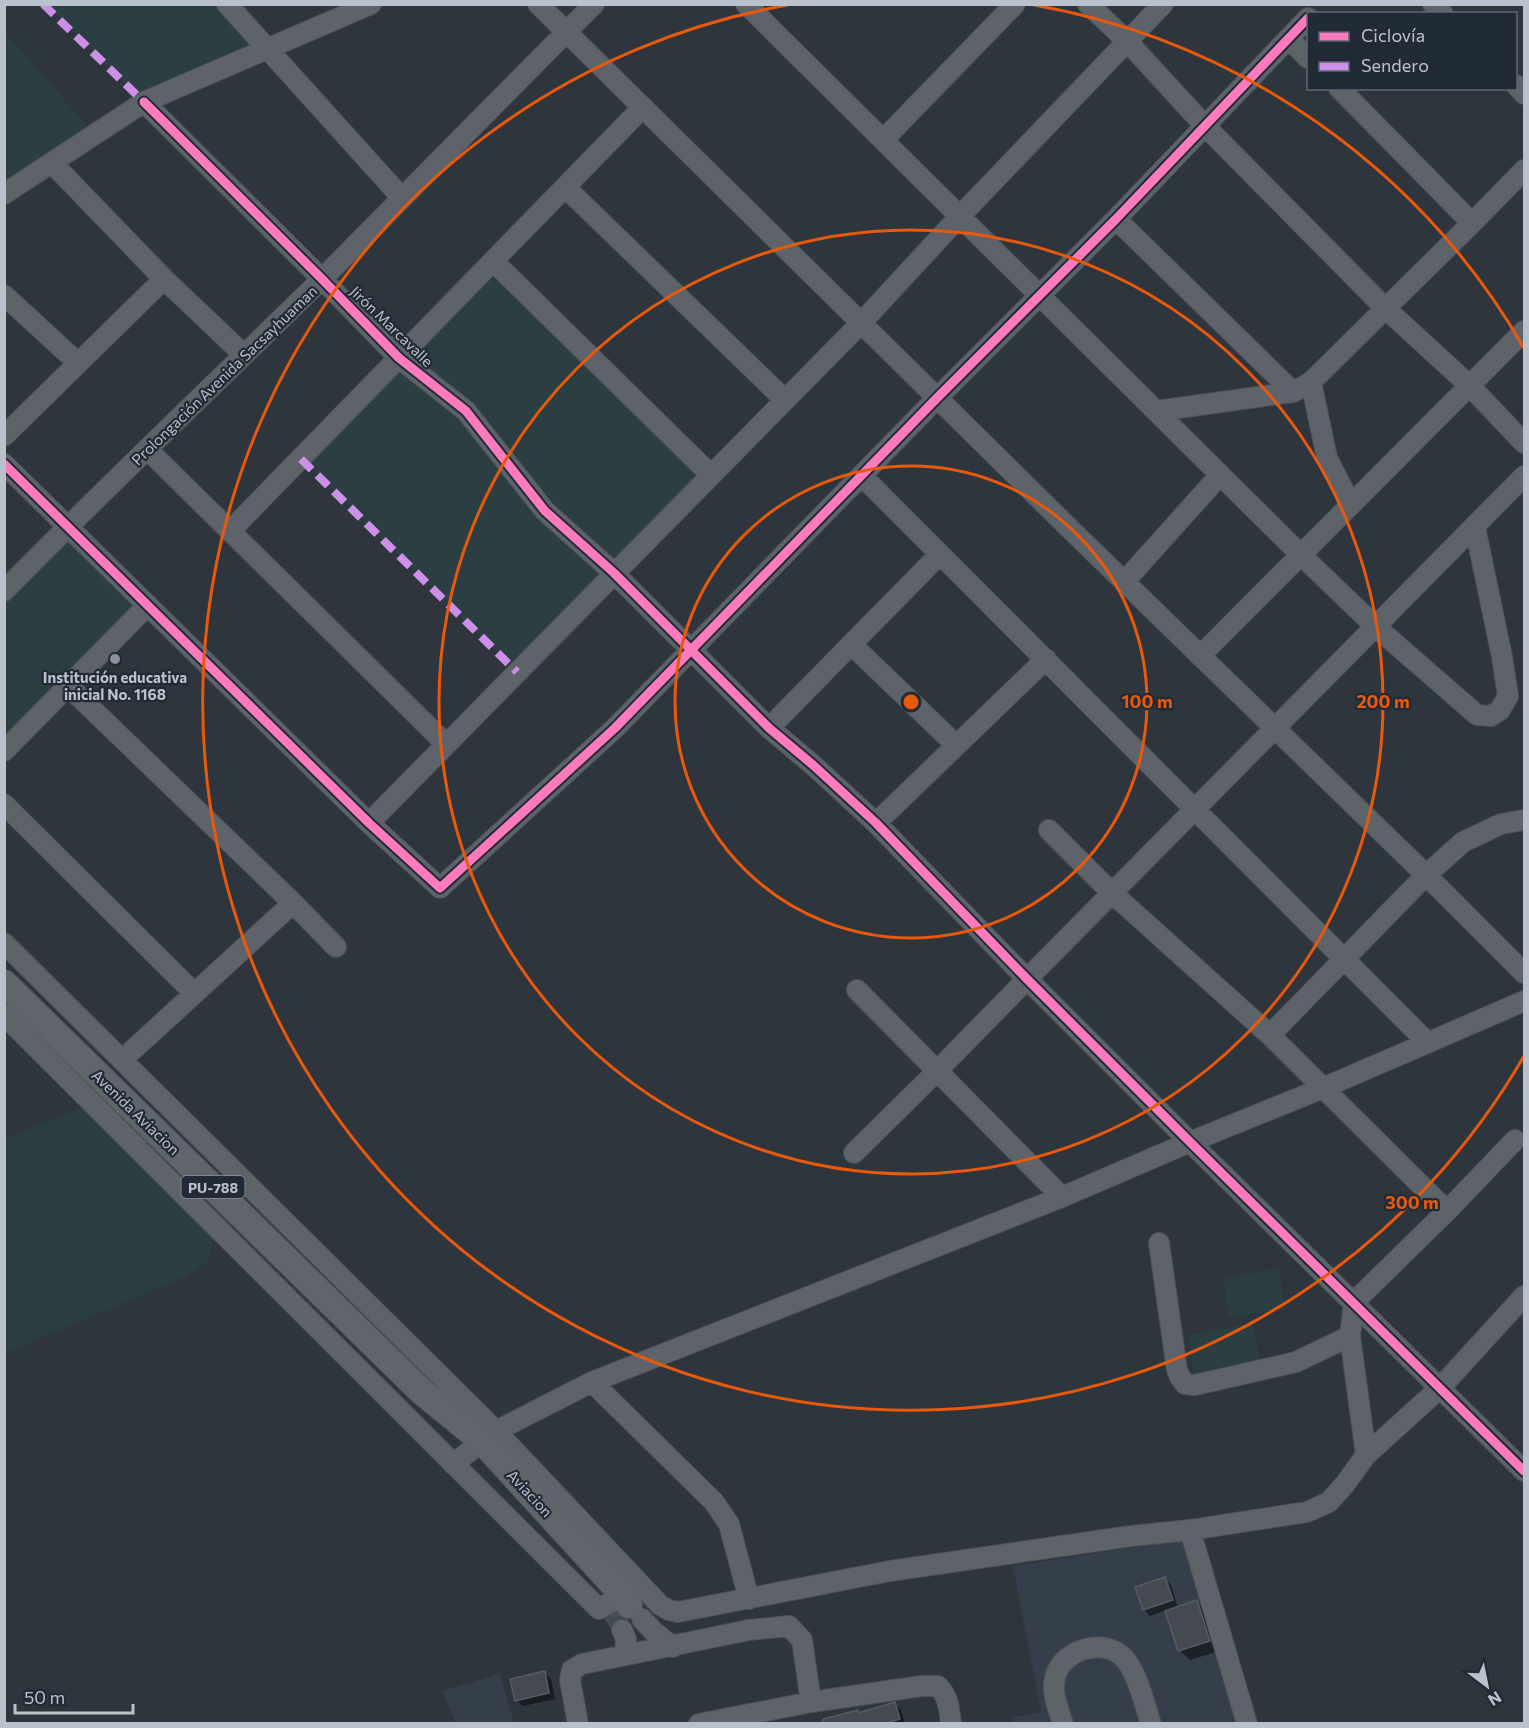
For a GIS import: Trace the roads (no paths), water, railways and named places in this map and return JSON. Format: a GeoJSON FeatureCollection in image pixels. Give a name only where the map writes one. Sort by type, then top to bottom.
{"type":"FeatureCollection","features":[{"type":"Feature","properties":{"kind":"main road","name":"Avenida Aviacion"},"geometry":{"type":"LineString","coordinates":[[4,983],[421,1391]]}},
{"type":"Feature","properties":{"kind":"main road","name":"Aviacion"},"geometry":{"type":"LineString","coordinates":[[421,1391],[475,1447],[623,1611]]}},
{"type":"Feature","properties":{"kind":"street"},"geometry":{"type":"LineString","coordinates":[[227,4],[402,198]]}},
{"type":"Feature","properties":{"kind":"street"},"geometry":{"type":"LineString","coordinates":[[4,194],[144,102],[371,4]]}},
{"type":"Feature","properties":{"kind":"street"},"geometry":{"type":"LineString","coordinates":[[538,4],[1524,973]]}},
{"type":"Feature","properties":{"kind":"street","name":"Prolongación Avenida Sacsayhuaman"},"geometry":{"type":"LineString","coordinates":[[4,591],[322,279],[594,4]]}},
{"type":"Feature","properties":{"kind":"street"},"geometry":{"type":"LineString","coordinates":[[746,4],[1301,555],[1377,627],[1477,716],[1491,716],[1500,710],[1508,696],[1475,527]]}},
{"type":"Feature","properties":{"kind":"street"},"geometry":{"type":"LineString","coordinates":[[883,140],[1015,4]]}},
{"type":"Feature","properties":{"kind":"street"},"geometry":{"type":"LineString","coordinates":[[1088,4],[1386,309],[1469,385],[1524,443]]}},
{"type":"Feature","properties":{"kind":"street"},"geometry":{"type":"LineString","coordinates":[[369,823],[861,323],[1163,4]]}},
{"type":"Feature","properties":{"kind":"street"},"geometry":{"type":"LineString","coordinates":[[4,465],[69,526],[369,823],[440,888],[615,729],[1116,219],[1307,19]]}},
{"type":"Feature","properties":{"kind":"street"},"geometry":{"type":"LineString","coordinates":[[1289,39],[1307,57]]}},
{"type":"Feature","properties":{"kind":"street"},"geometry":{"type":"LineString","coordinates":[[1341,90],[1472,224]]}},
{"type":"Feature","properties":{"kind":"street","name":"Jirón Marcavalle"},"geometry":{"type":"LineString","coordinates":[[144,102],[399,358],[466,411],[545,511],[614,573],[769,728],[876,822],[1027,979],[1524,1471]]}},
{"type":"Feature","properties":{"kind":"street"},"geometry":{"type":"LineString","coordinates":[[230,531],[643,107]]}},
{"type":"Feature","properties":{"kind":"street"},"geometry":{"type":"LineString","coordinates":[[52,163],[164,279],[244,355]]}},
{"type":"Feature","properties":{"kind":"street"},"geometry":{"type":"LineString","coordinates":[[1157,411],[1293,392],[1311,382],[1524,170]]}},
{"type":"Feature","properties":{"kind":"street"},"geometry":{"type":"LineString","coordinates":[[565,187],[785,400]]}},
{"type":"Feature","properties":{"kind":"street"},"geometry":{"type":"LineString","coordinates":[[1116,219],[1293,392]]}},
{"type":"Feature","properties":{"kind":"street"},"geometry":{"type":"LineString","coordinates":[[493,261],[711,475]]}},
{"type":"Feature","properties":{"kind":"street"},"geometry":{"type":"LineString","coordinates":[[4,436],[164,279]]}},
{"type":"Feature","properties":{"kind":"street"},"geometry":{"type":"LineString","coordinates":[[4,295],[78,363]]}},
{"type":"Feature","properties":{"kind":"street"},"geometry":{"type":"LineString","coordinates":[[1200,656],[1524,331]]}},
{"type":"Feature","properties":{"kind":"street"},"geometry":{"type":"LineString","coordinates":[[1311,382],[1327,458],[1351,505]]}},
{"type":"Feature","properties":{"kind":"street"},"geometry":{"type":"LineString","coordinates":[[148,450],[446,744]]}},
{"type":"Feature","properties":{"kind":"street"},"geometry":{"type":"LineString","coordinates":[[1124,582],[1220,475]]}},
{"type":"Feature","properties":{"kind":"street"},"geometry":{"type":"LineString","coordinates":[[862,476],[1428,1043]]}},
{"type":"Feature","properties":{"kind":"street"},"geometry":{"type":"LineString","coordinates":[[854,1153],[1524,476]]}},
{"type":"Feature","properties":{"kind":"street"},"geometry":{"type":"LineString","coordinates":[[769,728],[940,554]]}},
{"type":"Feature","properties":{"kind":"street"},"geometry":{"type":"LineString","coordinates":[[4,750],[148,605]]}},
{"type":"Feature","properties":{"kind":"street"},"geometry":{"type":"LineString","coordinates":[[851,644],[956,745]]}},
{"type":"Feature","properties":{"kind":"street"},"geometry":{"type":"LineString","coordinates":[[876,822],[1046,659]]}},
{"type":"Feature","properties":{"kind":"street"},"geometry":{"type":"LineString","coordinates":[[68,686],[336,947]]}},
{"type":"Feature","properties":{"kind":"street"},"geometry":{"type":"LineString","coordinates":[[4,804],[194,993]]}},
{"type":"Feature","properties":{"kind":"street"},"geometry":{"type":"LineString","coordinates":[[1270,1035],[1426,875],[1463,842],[1501,824],[1524,820]]}},
{"type":"Feature","properties":{"kind":"street"},"geometry":{"type":"LineString","coordinates":[[1049,830],[1112,893],[1270,1035],[1447,1211]]}},
{"type":"Feature","properties":{"kind":"street"},"geometry":{"type":"LineString","coordinates":[[123,1059],[293,903]]}},
{"type":"Feature","properties":{"kind":"street"},"geometry":{"type":"LineString","coordinates":[[4,943],[123,1059],[475,1447],[599,1610],[623,1611],[625,1655]]}},
{"type":"Feature","properties":{"kind":"street"},"geometry":{"type":"LineString","coordinates":[[857,990],[1062,1197]]}},
{"type":"Feature","properties":{"kind":"street"},"geometry":{"type":"LineString","coordinates":[[475,1447],[592,1382],[1062,1197],[1524,1001]]}},
{"type":"Feature","properties":{"kind":"street"},"geometry":{"type":"LineString","coordinates":[[4,1015],[475,1447],[660,1605],[678,1612],[890,1571],[1307,1512],[1329,1502],[1366,1455],[1440,1387],[1524,1296]]}},
{"type":"Feature","properties":{"kind":"street"},"geometry":{"type":"LineString","coordinates":[[1366,1455],[1350,1336],[1354,1302],[1447,1211],[1515,1140]]}},
{"type":"Feature","properties":{"kind":"street"},"geometry":{"type":"LineString","coordinates":[[1159,1243],[1177,1370],[1185,1384],[1195,1385],[1296,1362],[1350,1336]]}},
{"type":"Feature","properties":{"kind":"street"},"geometry":{"type":"LineString","coordinates":[[592,1382],[714,1502],[729,1524],[749,1599]]}},
{"type":"Feature","properties":{"kind":"street"},"geometry":{"type":"LineString","coordinates":[[1190,1530],[1247,1724]]}},
{"type":"Feature","properties":{"kind":"street","name":"Aviacion"},"geometry":{"type":"LineString","coordinates":[[623,1611],[673,1647]]}},
{"type":"Feature","properties":{"kind":"street"},"geometry":{"type":"LineString","coordinates":[[578,1724],[570,1680],[572,1670],[582,1664],[749,1630],[789,1626],[802,1640],[811,1702]]}},
{"type":"Feature","properties":{"kind":"street"},"geometry":{"type":"LineString","coordinates":[[1063,1724],[1053,1693],[1056,1673],[1067,1657],[1087,1649],[1105,1647],[1121,1655],[1132,1670],[1151,1724]]}},
{"type":"Feature","properties":{"kind":"street"},"geometry":{"type":"LineString","coordinates":[[699,1724],[811,1702],[922,1686],[938,1686],[945,1693],[951,1724]]}},
{"type":"Feature","properties":{"kind":"tunnel"},"geometry":{"type":"LineString","coordinates":[[615,1614],[622,1630]]}},
{"type":"Feature","properties":{"kind":"place","name":"Institución educativa inicial No. 1168"},"geometry":{"type":"Point","coordinates":[115,659]}}]}
